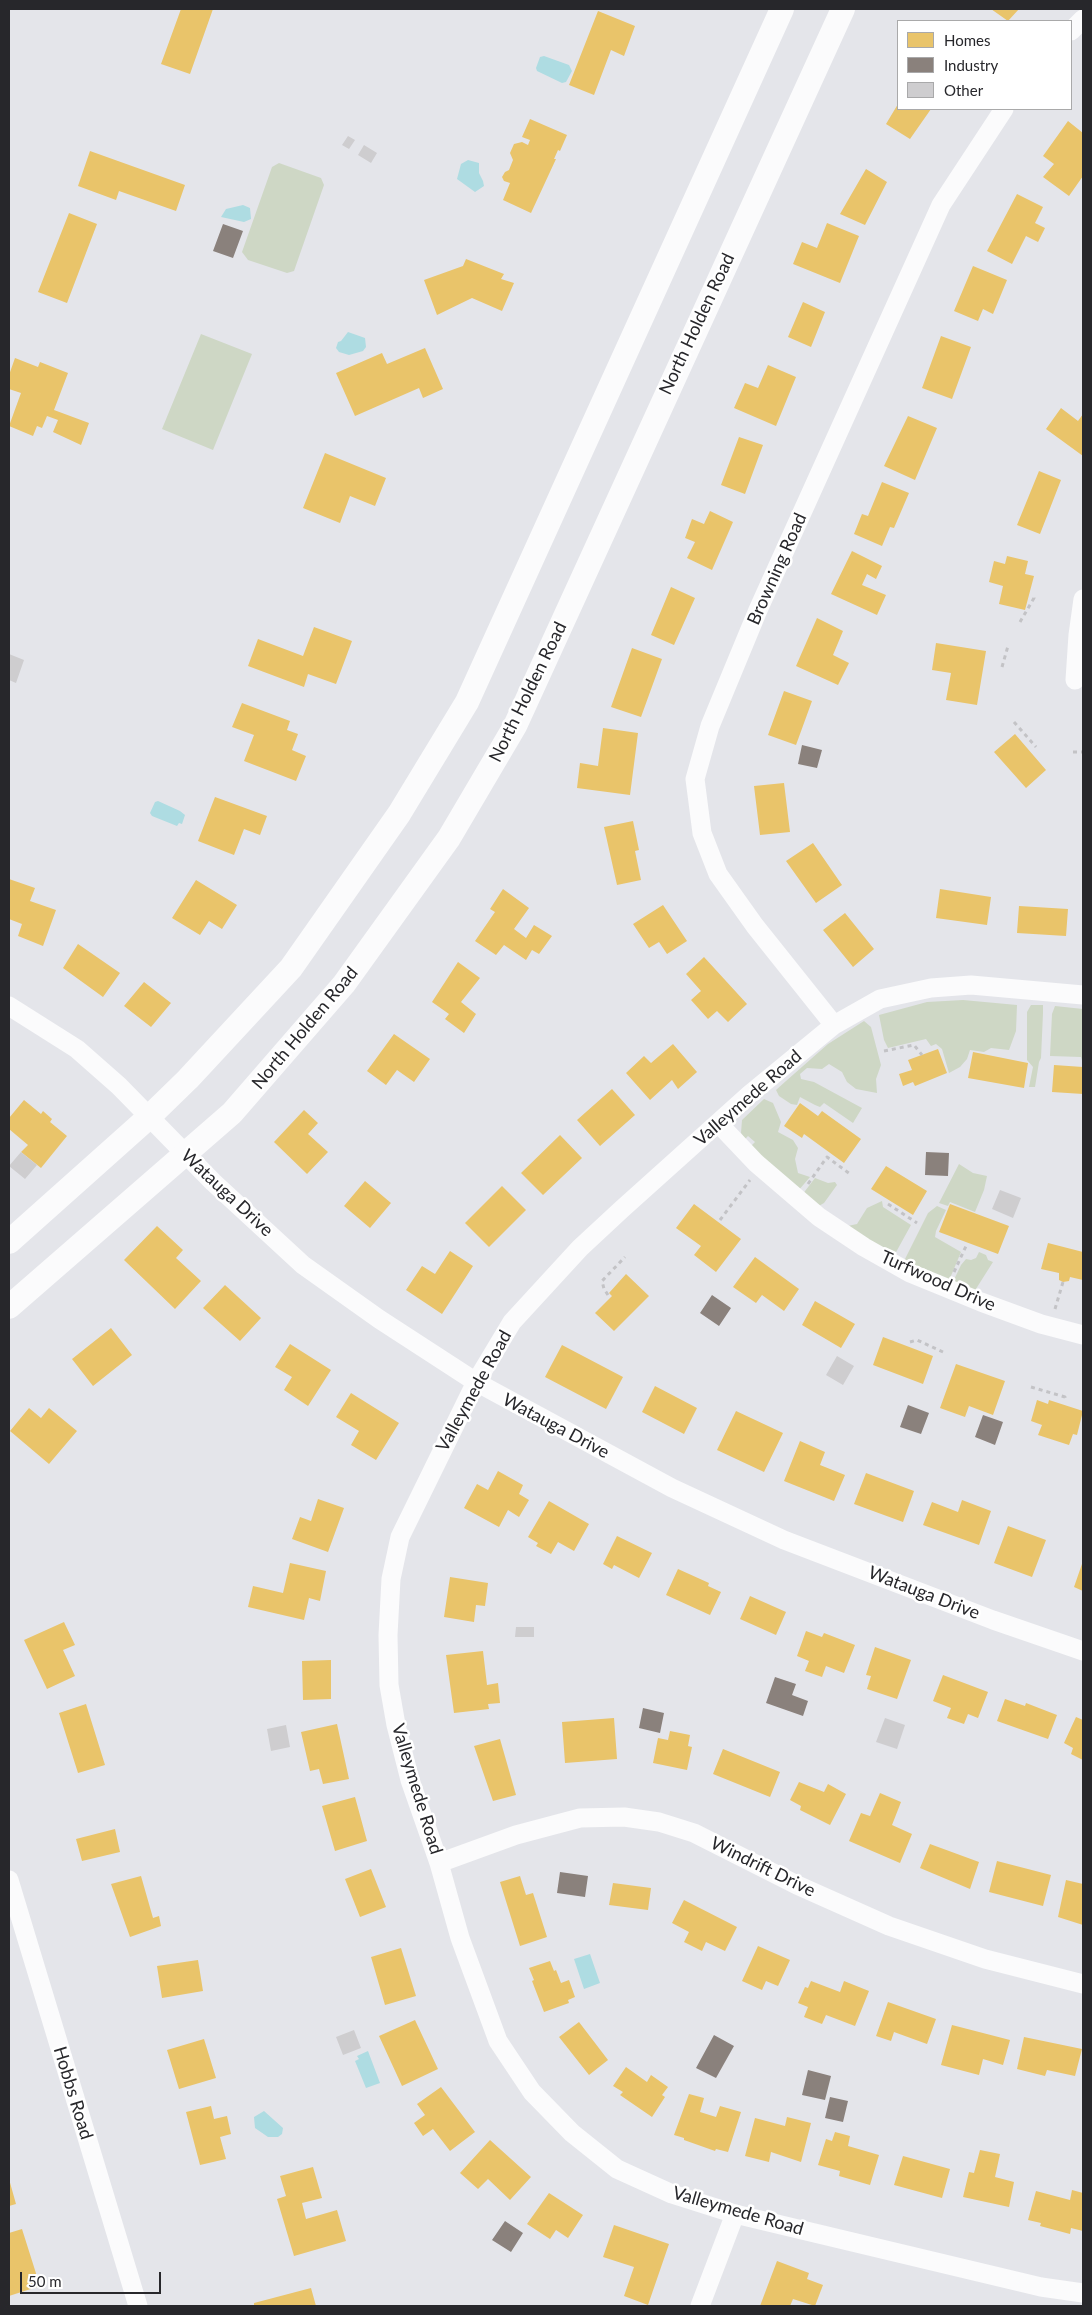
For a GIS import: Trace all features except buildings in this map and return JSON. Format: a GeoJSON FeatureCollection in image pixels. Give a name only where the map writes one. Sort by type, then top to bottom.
{"type":"FeatureCollection","features":[{"type":"Feature","properties":{"kind":"main road"},"geometry":{"type":"LineString","coordinates":[[9,1242],[149,1117],[188,1079],[291,968],[399,814],[467,702],[782,9]]}},
{"type":"Feature","properties":{"kind":"main road","name":"North Holden Road"},"geometry":{"type":"LineString","coordinates":[[9,1307],[232,1113],[344,984],[449,838],[515,726],[843,9]]}},
{"type":"Feature","properties":{"kind":"street"},"geometry":{"type":"LineString","coordinates":[[1072,30],[1083,19]]}},
{"type":"Feature","properties":{"kind":"street","name":"Browning Road"},"geometry":{"type":"LineString","coordinates":[[834,1025],[755,926],[718,874],[702,834],[695,779],[710,726],[758,610],[941,205],[1003,110]]}},
{"type":"Feature","properties":{"kind":"street"},"geometry":{"type":"LineString","coordinates":[[1075,680],[1083,600]]}},
{"type":"Feature","properties":{"kind":"street","name":"Valleymede Road"},"geometry":{"type":"LineString","coordinates":[[1083,995],[971,985],[931,988],[880,999],[834,1025],[718,1123],[580,1248],[512,1322],[476,1382],[400,1537],[391,1579],[388,1635],[390,1685],[396,1725],[410,1780],[439,1863],[460,1938],[498,2041],[532,2092],[572,2133],[617,2169],[672,2194],[735,2214],[1041,2287],[1083,2293]]}},
{"type":"Feature","properties":{"kind":"street","name":"Watauga Drive"},"geometry":{"type":"LineString","coordinates":[[9,1006],[77,1049],[123,1090],[186,1155],[303,1265],[379,1319],[476,1382],[672,1488],[784,1540],[993,1620],[1083,1651]]}},
{"type":"Feature","properties":{"kind":"street","name":"Turfwood Drive"},"geometry":{"type":"LineString","coordinates":[[718,1123],[760,1166],[819,1217],[864,1247],[910,1273],[947,1288],[1050,1326],[1083,1335]]}},
{"type":"Feature","properties":{"kind":"street","name":"Windrift Drive"},"geometry":{"type":"LineString","coordinates":[[439,1863],[516,1835],[580,1818],[624,1817],[659,1822],[694,1833],[797,1885],[889,1926],[985,1958],[1083,1984]]}},
{"type":"Feature","properties":{"kind":"street","name":"Hobbs Road"},"geometry":{"type":"LineString","coordinates":[[9,1880],[138,2306]]}},
{"type":"Feature","properties":{"kind":"street"},"geometry":{"type":"LineString","coordinates":[[700,2306],[735,2214]]}},
{"type":"Feature","properties":{"kind":"path"},"geometry":{"type":"LineString","coordinates":[[1020,622],[1034,598],[1033,596]]}},
{"type":"Feature","properties":{"kind":"path"},"geometry":{"type":"LineString","coordinates":[[1002,667],[1008,646]]}},
{"type":"Feature","properties":{"kind":"path"},"geometry":{"type":"LineString","coordinates":[[1014,722],[1036,746]]}},
{"type":"Feature","properties":{"kind":"path"},"geometry":{"type":"LineString","coordinates":[[1073,752],[1083,752]]}},
{"type":"Feature","properties":{"kind":"path"},"geometry":{"type":"LineString","coordinates":[[884,1051],[914,1045],[922,1055]]}},
{"type":"Feature","properties":{"kind":"path"},"geometry":{"type":"LineString","coordinates":[[798,1198],[827,1157],[850,1174]]}},
{"type":"Feature","properties":{"kind":"path"},"geometry":{"type":"LineString","coordinates":[[720,1220],[760,1166]]}},
{"type":"Feature","properties":{"kind":"path"},"geometry":{"type":"LineString","coordinates":[[888,1204],[917,1223]]}},
{"type":"Feature","properties":{"kind":"path"},"geometry":{"type":"LineString","coordinates":[[947,1288],[967,1244]]}},
{"type":"Feature","properties":{"kind":"path"},"geometry":{"type":"LineString","coordinates":[[608,1294],[602,1282],[625,1257]]}},
{"type":"Feature","properties":{"kind":"path"},"geometry":{"type":"LineString","coordinates":[[1050,1326],[1063,1282]]}},
{"type":"Feature","properties":{"kind":"path"},"geometry":{"type":"LineString","coordinates":[[910,1342],[917,1340],[944,1352]]}},
{"type":"Feature","properties":{"kind":"path"},"geometry":{"type":"LineString","coordinates":[[1031,1387],[1065,1397],[1064,1401]]}},
{"type":"Feature","properties":{"kind":"green space"},"geometry":{"type":"Polygon","coordinates":[[[279,163],[321,178],[324,185],[294,271],[287,273],[248,260],[242,252],[272,167],[279,163]]]}},
{"type":"Feature","properties":{"kind":"green space"},"geometry":{"type":"Polygon","coordinates":[[[201,334],[252,354],[213,450],[162,429],[201,334]]]}},
{"type":"Feature","properties":{"kind":"green space"},"geometry":{"type":"Polygon","coordinates":[[[963,1000],[1017,1005],[1016,1031],[1009,1050],[991,1048],[984,1052],[970,1050],[967,1059],[960,1067],[949,1073],[942,1049],[936,1044],[931,1046],[926,1039],[888,1048],[884,1040],[879,1015],[927,1002],[963,1000]]]}},
{"type":"Feature","properties":{"kind":"green space"},"geometry":{"type":"Polygon","coordinates":[[[1031,1005],[1043,1005],[1041,1058],[1035,1087],[1029,1087],[1033,1067],[1027,1060],[1027,1012],[1031,1005]]]}},
{"type":"Feature","properties":{"kind":"green space"},"geometry":{"type":"Polygon","coordinates":[[[1055,1006],[1083,1009],[1083,1064],[1081,1057],[1050,1056],[1052,1014],[1055,1006]]]}},
{"type":"Feature","properties":{"kind":"green space"},"geometry":{"type":"Polygon","coordinates":[[[864,1021],[871,1027],[881,1065],[876,1079],[877,1093],[856,1089],[847,1082],[842,1072],[829,1064],[822,1069],[807,1068],[800,1074],[801,1079],[814,1082],[862,1108],[853,1123],[824,1103],[820,1107],[800,1097],[797,1105],[791,1104],[779,1096],[776,1090],[786,1081],[828,1044],[864,1021]]]}},
{"type":"Feature","properties":{"kind":"green space"},"geometry":{"type":"Polygon","coordinates":[[[764,1099],[773,1103],[781,1122],[778,1132],[793,1140],[798,1148],[795,1159],[798,1173],[810,1177],[798,1191],[751,1146],[755,1142],[748,1136],[745,1139],[741,1133],[742,1120],[764,1099]]]}},
{"type":"Feature","properties":{"kind":"green space"},"geometry":{"type":"Polygon","coordinates":[[[959,1164],[973,1173],[987,1176],[984,1190],[975,1212],[950,1202],[948,1206],[939,1203],[959,1164]]]}},
{"type":"Feature","properties":{"kind":"green space"},"geometry":{"type":"Polygon","coordinates":[[[815,1178],[828,1183],[835,1182],[837,1185],[824,1203],[817,1207],[802,1195],[815,1178]]]}},
{"type":"Feature","properties":{"kind":"green space"},"geometry":{"type":"Polygon","coordinates":[[[882,1201],[883,1207],[911,1225],[895,1254],[843,1227],[857,1224],[867,1208],[882,1201]]]}},
{"type":"Feature","properties":{"kind":"green space"},"geometry":{"type":"Polygon","coordinates":[[[937,1206],[946,1210],[935,1237],[961,1252],[948,1283],[903,1263],[928,1213],[937,1206]]]}},
{"type":"Feature","properties":{"kind":"green space"},"geometry":{"type":"Polygon","coordinates":[[[979,1252],[986,1255],[988,1260],[993,1262],[974,1292],[952,1284],[966,1259],[976,1258],[979,1252]]]}},
{"type":"Feature","properties":{"kind":"water"},"geometry":{"type":"Polygon","coordinates":[[[544,56],[569,65],[572,71],[566,82],[562,83],[537,71],[536,68],[540,57],[544,56]]]}},
{"type":"Feature","properties":{"kind":"water"},"geometry":{"type":"Polygon","coordinates":[[[468,160],[479,163],[479,173],[483,181],[484,186],[475,192],[457,179],[461,164],[468,160]]]}},
{"type":"Feature","properties":{"kind":"water"},"geometry":{"type":"Polygon","coordinates":[[[243,205],[250,208],[251,219],[244,222],[221,217],[226,209],[243,205]]]}},
{"type":"Feature","properties":{"kind":"water"},"geometry":{"type":"Polygon","coordinates":[[[348,332],[365,338],[366,347],[363,351],[349,355],[339,352],[336,348],[338,342],[348,332]]]}},
{"type":"Feature","properties":{"kind":"water"},"geometry":{"type":"Polygon","coordinates":[[[158,801],[185,815],[182,824],[179,823],[177,826],[152,816],[150,813],[155,802],[158,801]]]}},
{"type":"Feature","properties":{"kind":"water"},"geometry":{"type":"Polygon","coordinates":[[[590,1954],[600,1983],[584,1989],[574,1959],[590,1954]]]}},
{"type":"Feature","properties":{"kind":"water"},"geometry":{"type":"Polygon","coordinates":[[[368,2051],[380,2083],[366,2088],[355,2061],[359,2059],[357,2056],[368,2051]]]}},
{"type":"Feature","properties":{"kind":"water"},"geometry":{"type":"Polygon","coordinates":[[[264,2111],[283,2128],[282,2134],[278,2137],[268,2137],[255,2128],[254,2117],[264,2111]]]}}]}
